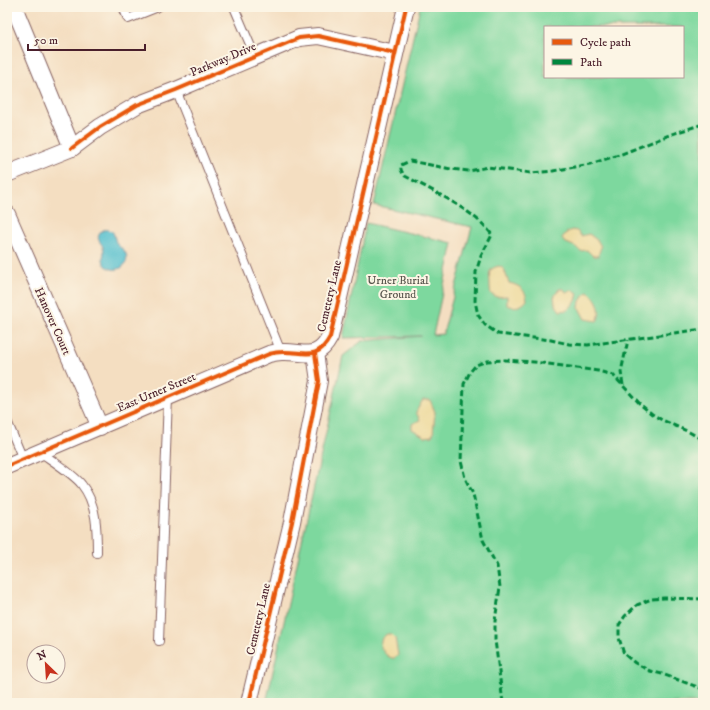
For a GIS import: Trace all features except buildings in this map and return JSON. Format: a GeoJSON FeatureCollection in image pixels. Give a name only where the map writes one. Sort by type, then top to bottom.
{"type":"FeatureCollection","features":[{"type":"Feature","properties":{"kind":"street"},"geometry":{"type":"LineString","coordinates":[[7,174],[72,148],[14,7]]}},
{"type":"Feature","properties":{"kind":"street","name":"Cemetery Lane"},"geometry":{"type":"LineString","coordinates":[[250,703],[292,522],[319,381],[315,352],[325,346],[330,337],[406,7]]}},
{"type":"Feature","properties":{"kind":"street","name":"Parkway Drive"},"geometry":{"type":"LineString","coordinates":[[72,148],[100,127],[137,105],[299,38],[318,36],[395,53]]}},
{"type":"Feature","properties":{"kind":"street","name":"Hanover Court"},"geometry":{"type":"LineString","coordinates":[[7,214],[100,427]]}},
{"type":"Feature","properties":{"kind":"street","name":"East Urner Street"},"geometry":{"type":"LineString","coordinates":[[7,466],[269,354],[281,352],[310,354],[315,352]]}},
{"type":"Feature","properties":{"kind":"lane"},"geometry":{"type":"LineString","coordinates":[[123,7],[128,19],[158,7]]}},
{"type":"Feature","properties":{"kind":"lane"},"geometry":{"type":"LineString","coordinates":[[234,7],[255,56]]}},
{"type":"Feature","properties":{"kind":"lane"},"geometry":{"type":"LineString","coordinates":[[176,90],[281,352]]}},
{"type":"Feature","properties":{"kind":"lane"},"geometry":{"type":"LineString","coordinates":[[159,641],[168,397]]}},
{"type":"Feature","properties":{"kind":"lane"},"geometry":{"type":"LineString","coordinates":[[7,421],[23,460]]}},
{"type":"Feature","properties":{"kind":"lane"},"geometry":{"type":"LineString","coordinates":[[40,452],[82,484],[92,503],[97,530],[97,553]]}},
{"type":"Feature","properties":{"kind":"green space","name":"Urner Burial Ground"},"geometry":{"type":"Polygon","coordinates":[[[420,7],[703,7],[703,703],[266,703],[343,356],[362,341],[421,336],[343,338],[366,223],[453,243],[433,335],[443,334],[472,227],[374,205],[420,7]]]}},
{"type":"Feature","properties":{"kind":"sand"},"geometry":{"type":"Polygon","coordinates":[[[572,230],[577,231],[581,236],[589,234],[598,241],[601,247],[598,256],[593,256],[587,250],[580,251],[576,247],[564,242],[562,238],[566,233],[572,230]]]}},
{"type":"Feature","properties":{"kind":"sand"},"geometry":{"type":"Polygon","coordinates":[[[499,266],[504,269],[509,283],[516,285],[524,291],[527,300],[523,304],[515,307],[510,306],[507,305],[507,296],[497,297],[491,294],[490,271],[499,266]]]}},
{"type":"Feature","properties":{"kind":"sand"},"geometry":{"type":"Polygon","coordinates":[[[559,289],[564,289],[566,292],[573,290],[578,293],[576,301],[568,310],[560,311],[555,304],[554,297],[559,289]]]}},
{"type":"Feature","properties":{"kind":"sand"},"geometry":{"type":"Polygon","coordinates":[[[587,292],[594,297],[598,304],[599,317],[597,321],[585,319],[579,308],[580,301],[587,292]]]}},
{"type":"Feature","properties":{"kind":"sand"},"geometry":{"type":"Polygon","coordinates":[[[423,400],[430,400],[435,412],[432,436],[425,437],[412,429],[412,424],[420,420],[416,412],[423,400]]]}},
{"type":"Feature","properties":{"kind":"sand"},"geometry":{"type":"Polygon","coordinates":[[[387,634],[391,634],[395,638],[398,655],[395,658],[392,658],[386,654],[380,645],[382,638],[387,634]]]}},
{"type":"Feature","properties":{"kind":"water"},"geometry":{"type":"Polygon","coordinates":[[[103,230],[113,232],[116,243],[126,254],[126,262],[121,268],[113,269],[106,266],[103,261],[104,249],[98,239],[103,230]]]}},
{"type":"Feature","properties":{"kind":"marked path"},"geometry":{"type":"LineString","coordinates":[[703,124],[672,134],[619,155],[590,164],[553,171],[531,173],[488,167],[469,171],[410,161],[401,165],[405,176],[440,194],[464,209],[485,226],[492,235],[481,256],[476,272],[475,301],[478,315],[485,325],[498,334],[551,340],[569,344],[588,345],[703,329]]}},
{"type":"Feature","properties":{"kind":"marked path"},"geometry":{"type":"LineString","coordinates":[[623,385],[621,372],[628,340]]}},
{"type":"Feature","properties":{"kind":"marked path"},"geometry":{"type":"LineString","coordinates":[[503,703],[495,640],[495,621],[500,587],[497,566],[483,540],[473,494],[465,478],[461,461],[464,384],[470,372],[476,365],[487,361],[505,360],[534,362],[598,371],[613,375],[641,405],[652,414],[703,440]]}},
{"type":"Feature","properties":{"kind":"marked path"},"geometry":{"type":"LineString","coordinates":[[703,599],[651,599],[637,605],[625,616],[619,625],[619,638],[624,654],[635,663],[650,671],[703,689]]}},
{"type":"Feature","properties":{"kind":"cycle path"},"geometry":{"type":"LineString","coordinates":[[7,466],[269,354],[282,352],[309,354],[320,350],[325,345],[330,337],[406,7]]}},
{"type":"Feature","properties":{"kind":"cycle path"},"geometry":{"type":"LineString","coordinates":[[72,148],[100,127],[137,105],[299,38],[318,36],[395,53]]}},
{"type":"Feature","properties":{"kind":"cycle path"},"geometry":{"type":"LineString","coordinates":[[249,703],[292,522],[319,381],[315,353]]}}]}
